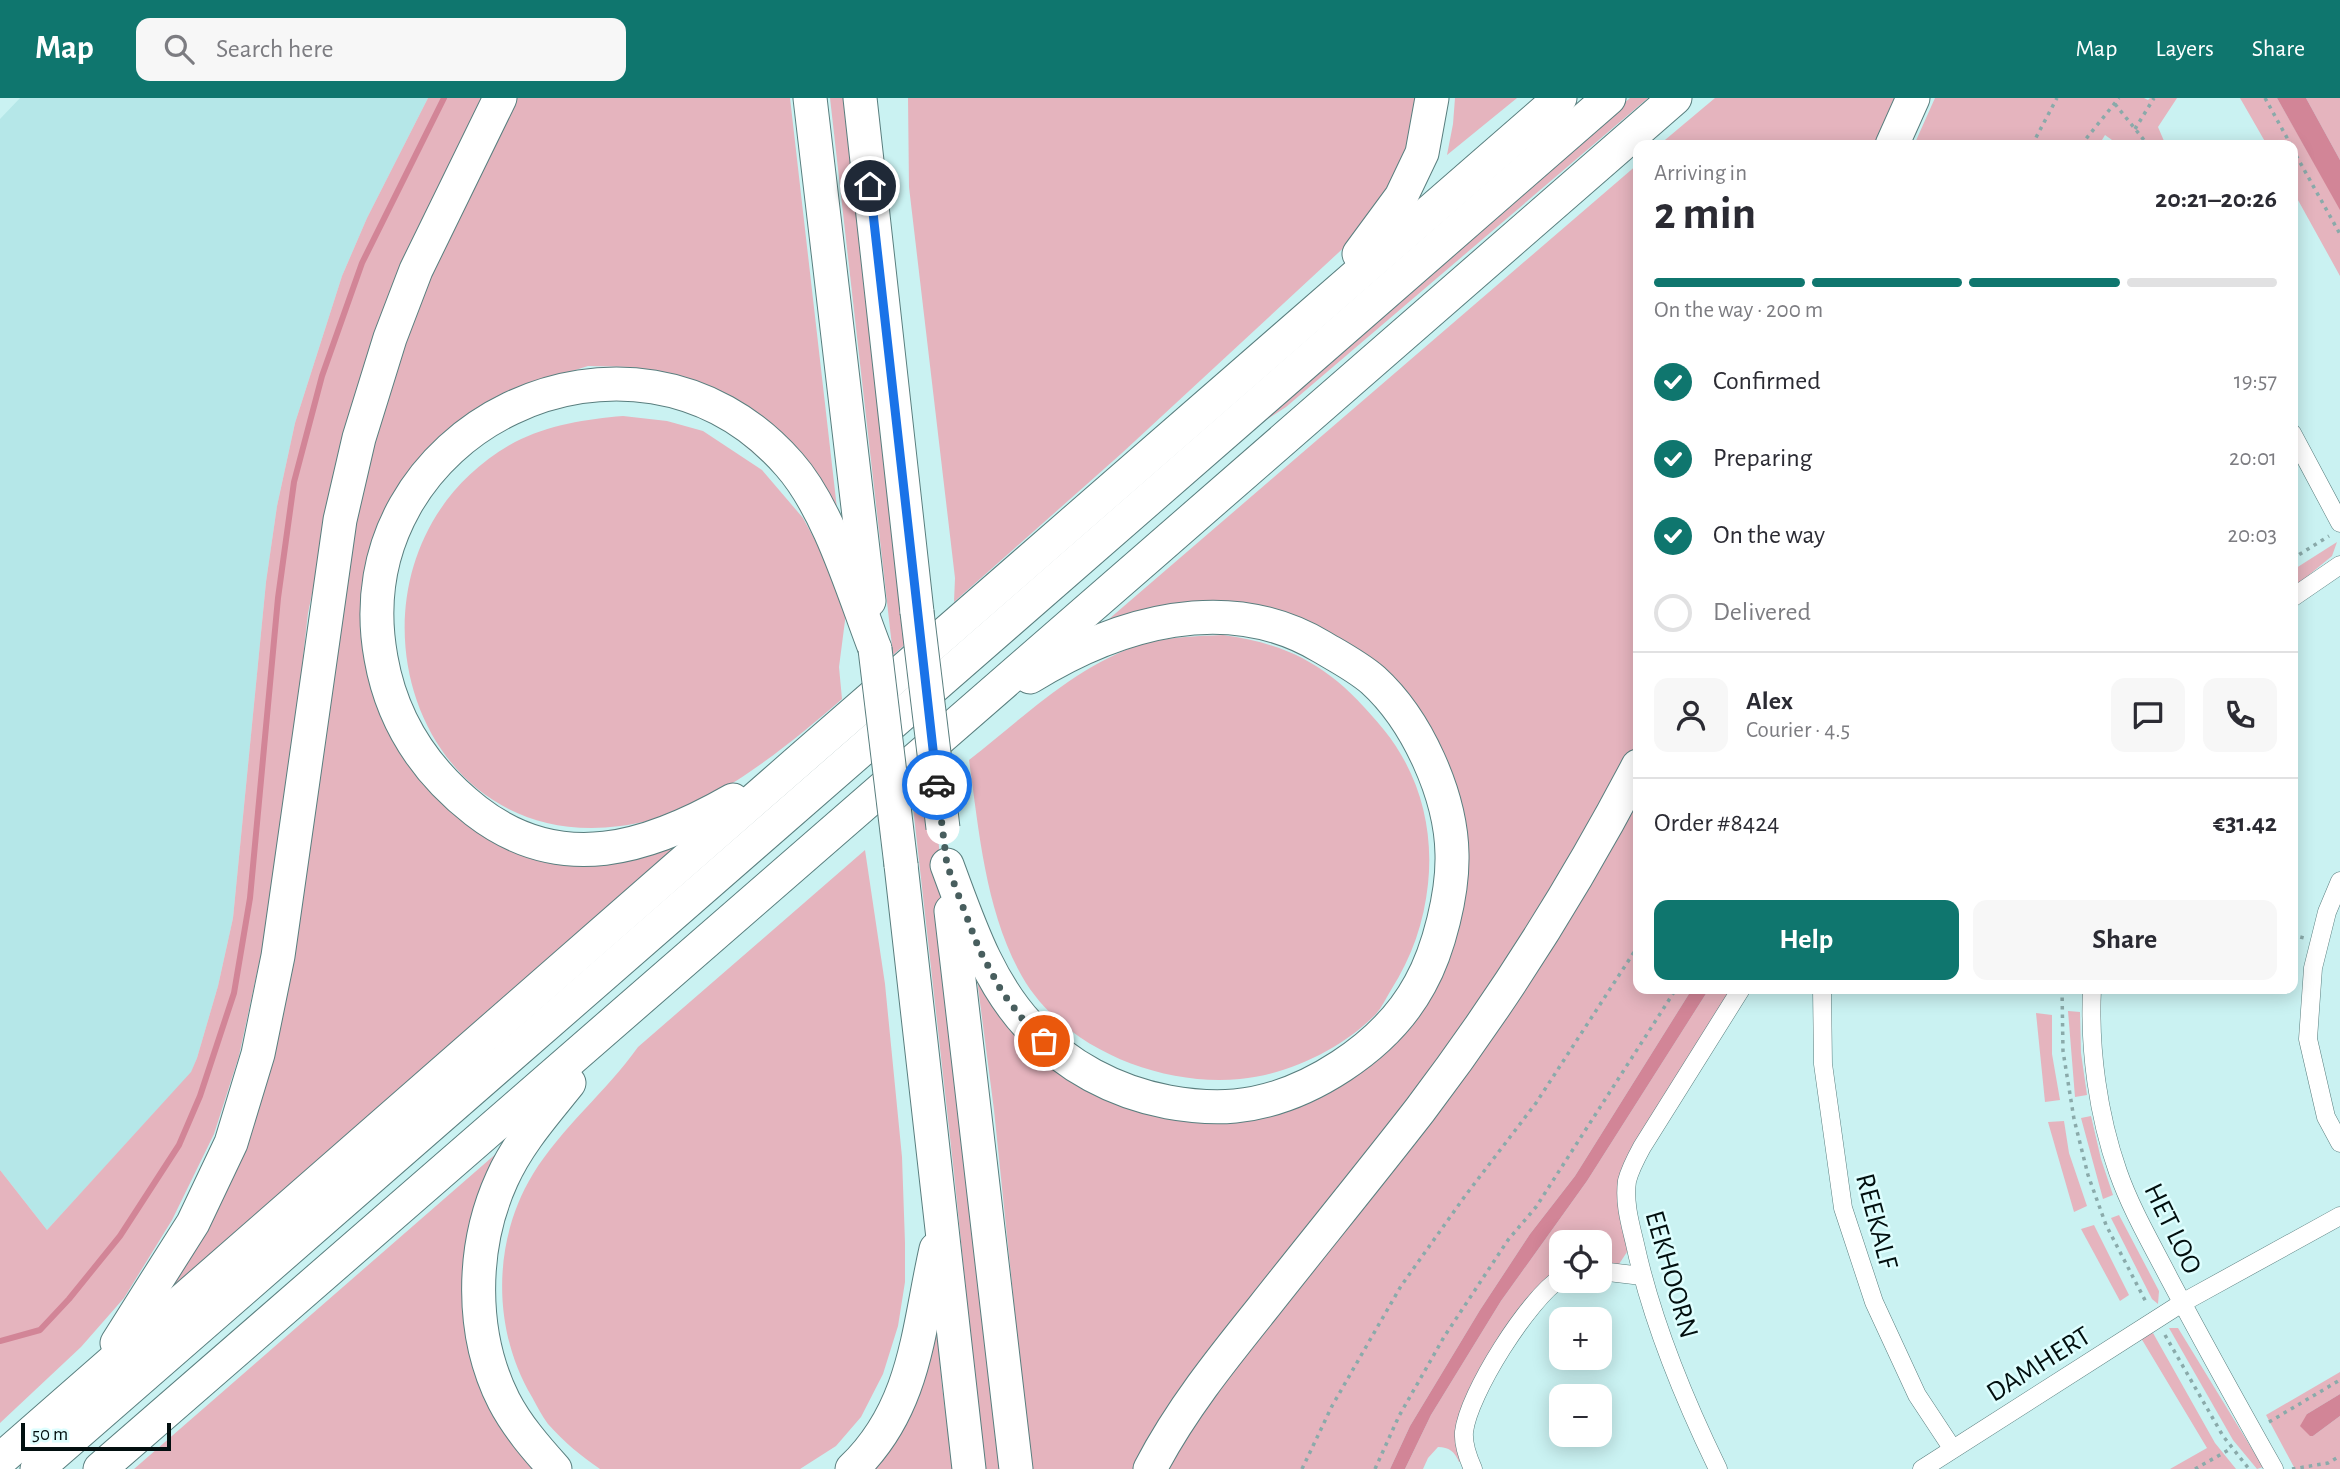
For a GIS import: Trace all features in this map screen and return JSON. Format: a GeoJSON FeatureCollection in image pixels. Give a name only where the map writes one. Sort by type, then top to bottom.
{"type":"FeatureCollection","features":[{"type":"Feature","properties":{"kind":"highway"},"geometry":{"type":"LineString","coordinates":[[89,1383],[152,1291],[193,1223],[231,1143],[258,1054],[278,956],[340,520],[359,438],[390,338],[416,270],[500,98]]}},
{"type":"Feature","properties":{"kind":"highway"},"geometry":{"type":"LineString","coordinates":[[810,98],[969,1469]]}},
{"type":"Feature","properties":{"kind":"highway"},"geometry":{"type":"LineString","coordinates":[[860,98],[1016,1469]]}},
{"type":"Feature","properties":{"kind":"highway"},"geometry":{"type":"LineString","coordinates":[[870,186],[876,98]]}},
{"type":"Feature","properties":{"kind":"highway"},"geometry":{"type":"LineString","coordinates":[[1293,331],[1373,238],[1401,197],[1422,153],[1432,98]]}},
{"type":"Feature","properties":{"kind":"highway"},"geometry":{"type":"LineString","coordinates":[[0,1460],[1560,98]]}},
{"type":"Feature","properties":{"kind":"highway"},"geometry":{"type":"LineString","coordinates":[[37,1469],[1609,98]]}},
{"type":"Feature","properties":{"kind":"highway"},"geometry":{"type":"LineString","coordinates":[[100,1469],[618,1021],[956,723],[1675,98]]}},
{"type":"Feature","properties":{"kind":"highway"},"geometry":{"type":"LineString","coordinates":[[1894,140],[1913,98]]}},
{"type":"Feature","properties":{"kind":"highway"},"geometry":{"type":"LineString","coordinates":[[793,766],[706,815],[662,836],[616,848],[589,850],[557,847],[510,833],[479,813],[449,788],[422,758],[399,721],[385,681],[377,636],[378,594],[387,549],[406,505],[432,468],[472,431],[514,405],[579,386],[643,383],[682,393],[727,412],[761,437],[790,464],[817,503],[875,649]]}},
{"type":"Feature","properties":{"kind":"highway"},"geometry":{"type":"LineString","coordinates":[[947,865],[979,949],[1002,992],[1028,1026],[1061,1056],[1099,1080],[1139,1097],[1190,1106],[1235,1106],[1275,1097],[1314,1082],[1345,1064],[1372,1042],[1397,1016],[1420,984],[1437,942],[1448,897],[1452,853],[1439,785],[1422,743],[1400,713],[1373,680],[1342,658],[1303,635],[1270,624],[1229,618],[1175,619],[1135,628],[1049,665],[956,723]]}},
{"type":"Feature","properties":{"kind":"highway"},"geometry":{"type":"LineString","coordinates":[[1150,1469],[1165,1440],[1217,1366],[1420,1110],[1458,1058],[1544,929],[1633,775]]}},
{"type":"Feature","properties":{"kind":"highway"},"geometry":{"type":"LineString","coordinates":[[555,1469],[527,1438],[504,1401],[490,1367],[481,1326],[481,1251],[502,1178],[526,1136],[618,1021]]}},
{"type":"Feature","properties":{"kind":"highway"},"geometry":{"type":"LineString","coordinates":[[852,1469],[867,1454],[891,1420],[908,1383],[919,1344],[926,1294],[942,1226]]}},
{"type":"Feature","properties":{"kind":"street"},"geometry":{"type":"LineString","coordinates":[[2298,446],[2335,529]]}},
{"type":"Feature","properties":{"kind":"street"},"geometry":{"type":"LineString","coordinates":[[2298,594],[2340,565]]}},
{"type":"Feature","properties":{"kind":"street"},"geometry":{"type":"LineString","coordinates":[[2340,881],[2327,912],[2313,968],[2308,1039],[2326,1117],[2340,1143]]}},
{"type":"Feature","properties":{"kind":"street","name":"EEKHOORN"},"geometry":{"type":"LineString","coordinates":[[1718,1469],[1686,1401],[1642,1276],[1627,1208],[1628,1180],[1631,1167],[1738,994]]}},
{"type":"Feature","properties":{"kind":"street","name":"REEKALF"},"geometry":{"type":"LineString","coordinates":[[1822,994],[1823,1064],[1843,1208],[1874,1302],[1917,1395],[1952,1448]]}},
{"type":"Feature","properties":{"kind":"street","name":"HET LOO"},"geometry":{"type":"LineString","coordinates":[[2092,994],[2094,1042],[2105,1127],[2132,1206],[2274,1469]]}},
{"type":"Feature","properties":{"kind":"street","name":"DAMHERT"},"geometry":{"type":"LineString","coordinates":[[1922,1469],[2182,1303],[2340,1216]]}},
{"type":"Feature","properties":{"kind":"street"},"geometry":{"type":"LineString","coordinates":[[1612,1272],[1642,1276]]}},
{"type":"Feature","properties":{"kind":"street"},"geometry":{"type":"LineString","coordinates":[[1473,1469],[1464,1434],[1471,1407],[1525,1314],[1549,1285]]}},
{"type":"Feature","properties":{"kind":"path"},"geometry":{"type":"LineString","coordinates":[[2035,140],[2057,98]]}},
{"type":"Feature","properties":{"kind":"path"},"geometry":{"type":"LineString","coordinates":[[2085,140],[2119,98]]}},
{"type":"Feature","properties":{"kind":"path"},"geometry":{"type":"LineString","coordinates":[[2135,129],[2154,98]]}},
{"type":"Feature","properties":{"kind":"path"},"geometry":{"type":"LineString","coordinates":[[2265,98],[2288,140]]}},
{"type":"Feature","properties":{"kind":"path"},"geometry":{"type":"LineString","coordinates":[[2115,104],[2144,140]]}},
{"type":"Feature","properties":{"kind":"path"},"geometry":{"type":"LineString","coordinates":[[2298,158],[2340,234]]}},
{"type":"Feature","properties":{"kind":"path"},"geometry":{"type":"LineString","coordinates":[[2298,554],[2335,529]]}},
{"type":"Feature","properties":{"kind":"path"},"geometry":{"type":"LineString","coordinates":[[1302,1469],[1332,1406],[1401,1286],[1536,1103],[1633,954]]}},
{"type":"Feature","properties":{"kind":"path"},"geometry":{"type":"LineString","coordinates":[[1375,1469],[1399,1416],[1444,1338],[1508,1240],[1536,1207],[1673,994]]}},
{"type":"Feature","properties":{"kind":"path"},"geometry":{"type":"LineString","coordinates":[[2268,1422],[2340,1380]]}},
{"type":"Feature","properties":{"kind":"path"},"geometry":{"type":"LineString","coordinates":[[2195,1469],[2232,1448]]}},
{"type":"Feature","properties":{"kind":"path"},"geometry":{"type":"LineString","coordinates":[[2292,1469],[2328,1463],[2340,1456]]}},
{"type":"Feature","properties":{"kind":"shaded area"},"geometry":{"type":"Polygon","coordinates":[[[20,98],[428,98],[367,218],[342,276],[295,423],[277,506],[266,582],[233,918],[218,986],[197,1058],[191,1073],[47,1230],[0,1170],[0,119],[20,98]]]}},
{"type":"Feature","properties":{"kind":"shaded area"},"geometry":{"type":"Polygon","coordinates":[[[428,98],[488,98],[344,442],[308,613],[285,819],[272,903],[239,1056],[214,1134],[172,1220],[124,1298],[81,1347],[0,1423],[0,1170],[47,1230],[191,1072],[197,1058],[218,986],[233,918],[266,582],[277,506],[295,423],[342,276],[367,218],[428,98]]]}},
{"type":"Feature","properties":{"kind":"shaded area"},"geometry":{"type":"Polygon","coordinates":[[[510,98],[790,98],[839,526],[657,371],[631,367],[588,366],[528,385],[471,413],[425,455],[374,674],[487,830],[686,840],[160,1301],[238,1160],[345,552],[391,356],[510,98]]]}},
{"type":"Feature","properties":{"kind":"shaded area"},"geometry":{"type":"Polygon","coordinates":[[[830,98],[857,98],[916,635],[893,655],[830,98]]]}},
{"type":"Feature","properties":{"kind":"shaded area"},"geometry":{"type":"Polygon","coordinates":[[[908,98],[1425,98],[1391,204],[1122,453],[954,602],[955,578],[909,187],[908,98]]]}},
{"type":"Feature","properties":{"kind":"shaded area"},"geometry":{"type":"Polygon","coordinates":[[[1455,98],[1517,98],[1447,155],[1455,98]]]}},
{"type":"Feature","properties":{"kind":"shaded area"},"geometry":{"type":"Polygon","coordinates":[[[1630,98],[1648,98],[1286,407],[1263,422],[1458,246],[1630,98]]]}},
{"type":"Feature","properties":{"kind":"shaded area"},"geometry":{"type":"Polygon","coordinates":[[[1715,98],[1904,98],[1887,140],[1665,140],[1715,98]]]}},
{"type":"Feature","properties":{"kind":"shaded area"},"geometry":{"type":"Polygon","coordinates":[[[1935,98],[2177,98],[2158,127],[2164,140],[2112,140],[2105,135],[2102,140],[1916,140],[1935,98]]]}},
{"type":"Feature","properties":{"kind":"shaded area"},"geometry":{"type":"Polygon","coordinates":[[[2240,98],[2277,98],[2340,208],[2340,276],[2298,200],[2298,140],[2264,140],[2240,98]]]}},
{"type":"Feature","properties":{"kind":"shaded area"},"geometry":{"type":"Polygon","coordinates":[[[2277,98],[2306,98],[2340,160],[2340,210],[2277,98]]]}},
{"type":"Feature","properties":{"kind":"shaded area"},"geometry":{"type":"Polygon","coordinates":[[[2306,98],[2340,98],[2340,160],[2306,98]]]}},
{"type":"Feature","properties":{"kind":"shaded area"},"geometry":{"type":"Polygon","coordinates":[[[1633,168],[1633,759],[1473,1014],[1134,1469],[1031,1469],[994,1110],[975,964],[1038,1051],[1236,1114],[1411,1018],[1457,811],[1320,629],[1102,625],[1633,168]]]}},
{"type":"Feature","properties":{"kind":"shaded area"},"geometry":{"type":"Polygon","coordinates":[[[623,416],[667,421],[703,431],[762,470],[803,518],[823,555],[846,613],[839,667],[842,699],[777,753],[728,786],[677,812],[651,820],[567,826],[498,803],[447,757],[415,696],[405,627],[417,557],[453,493],[515,442],[528,436],[568,424],[623,416]]]}},
{"type":"Feature","properties":{"kind":"shaded area"},"geometry":{"type":"Polygon","coordinates":[[[2337,542],[2332,556],[2298,584],[2298,567],[2337,542]]]}},
{"type":"Feature","properties":{"kind":"shaded area"},"geometry":{"type":"Polygon","coordinates":[[[1223,635],[1273,646],[1314,664],[1367,710],[1396,747],[1415,783],[1426,822],[1429,863],[1426,898],[1416,939],[1405,965],[1376,1014],[1348,1038],[1295,1066],[1240,1079],[1209,1080],[1144,1068],[1113,1056],[1084,1040],[1058,1020],[1035,996],[1018,969],[998,919],[980,840],[969,760],[1051,694],[1095,665],[1119,653],[1163,640],[1223,635]]]}},
{"type":"Feature","properties":{"kind":"shaded area"},"geometry":{"type":"Polygon","coordinates":[[[933,791],[1006,1469],[984,1469],[913,807],[933,791]]]}},
{"type":"Feature","properties":{"kind":"shaded area"},"geometry":{"type":"Polygon","coordinates":[[[1633,806],[1633,994],[1689,994],[1575,1176],[1530,1234],[1480,1310],[1410,1426],[1390,1469],[1164,1469],[1633,806]]]}},
{"type":"Feature","properties":{"kind":"shaded area"},"geometry":{"type":"Polygon","coordinates":[[[865,850],[885,984],[902,1157],[905,1243],[905,1282],[898,1326],[883,1374],[861,1417],[836,1446],[800,1469],[600,1469],[548,1424],[519,1371],[510,1343],[502,1286],[504,1256],[520,1200],[545,1157],[638,1047],[865,850]]]}},
{"type":"Feature","properties":{"kind":"shaded area"},"geometry":{"type":"Polygon","coordinates":[[[1689,994],[1706,994],[1587,1181],[1552,1230],[1549,1230],[1549,1234],[1501,1301],[1431,1415],[1405,1469],[1390,1469],[1410,1426],[1480,1310],[1530,1234],[1575,1176],[1689,994]]]}},
{"type":"Feature","properties":{"kind":"shaded area"},"geometry":{"type":"Polygon","coordinates":[[[1706,994],[1729,994],[1626,1159],[1627,1252],[1619,1264],[1612,1264],[1612,1230],[1552,1230],[1587,1181],[1706,994]]]}},
{"type":"Feature","properties":{"kind":"shaded area"},"geometry":{"type":"Polygon","coordinates":[[[2068,1011],[2080,1012],[2081,1053],[2087,1095],[2075,1097],[2068,1011]]]}},
{"type":"Feature","properties":{"kind":"shaded area"},"geometry":{"type":"Polygon","coordinates":[[[2036,1013],[2052,1015],[2052,1054],[2060,1100],[2045,1102],[2036,1013]]]}},
{"type":"Feature","properties":{"kind":"shaded area"},"geometry":{"type":"Polygon","coordinates":[[[2091,1116],[2113,1195],[2103,1199],[2081,1118],[2091,1116]]]}},
{"type":"Feature","properties":{"kind":"shaded area"},"geometry":{"type":"Polygon","coordinates":[[[2064,1121],[2069,1153],[2087,1206],[2074,1212],[2048,1122],[2064,1121]]]}},
{"type":"Feature","properties":{"kind":"shaded area"},"geometry":{"type":"Polygon","coordinates":[[[506,1145],[468,1244],[535,1469],[134,1469],[506,1145]]]}},
{"type":"Feature","properties":{"kind":"shaded area"},"geometry":{"type":"Polygon","coordinates":[[[2119,1215],[2159,1291],[2158,1304],[2152,1299],[2111,1218],[2119,1215]]]}},
{"type":"Feature","properties":{"kind":"shaded area"},"geometry":{"type":"Polygon","coordinates":[[[2094,1225],[2129,1295],[2120,1301],[2081,1229],[2094,1225]]]}},
{"type":"Feature","properties":{"kind":"shaded area"},"geometry":{"type":"Polygon","coordinates":[[[1549,1234],[1549,1286],[1480,1376],[1463,1460],[1459,1462],[1451,1451],[1438,1447],[1423,1469],[1405,1469],[1431,1415],[1501,1301],[1549,1234]]]}},
{"type":"Feature","properties":{"kind":"shaded area"},"geometry":{"type":"Polygon","coordinates":[[[936,1317],[953,1469],[867,1469],[906,1422],[919,1398],[936,1317]]]}},
{"type":"Feature","properties":{"kind":"shaded area"},"geometry":{"type":"Polygon","coordinates":[[[2169,1328],[2178,1328],[2263,1467],[2257,1469],[2233,1440],[2169,1328]]]}},
{"type":"Feature","properties":{"kind":"shaded area"},"geometry":{"type":"Polygon","coordinates":[[[2153,1333],[2215,1443],[2236,1469],[2170,1469],[2207,1448],[2141,1338],[2153,1333]]]}},
{"type":"Feature","properties":{"kind":"shaded area"},"geometry":{"type":"Polygon","coordinates":[[[2340,1372],[2340,1394],[2307,1414],[2313,1436],[2340,1416],[2340,1469],[2295,1469],[2266,1415],[2340,1372]]]}},
{"type":"Feature","properties":{"kind":"shaded area"},"geometry":{"type":"Polygon","coordinates":[[[2340,1394],[2340,1416],[2310,1436],[2300,1426],[2307,1414],[2340,1394]]]}},
{"type":"Feature","properties":{"kind":"waterway"},"geometry":{"type":"LineString","coordinates":[[0,1341],[40,1330],[69,1299],[120,1236],[179,1145],[200,1096],[234,993],[250,898],[278,598],[294,482],[322,376],[362,263],[444,98]]}},
{"type":"Feature","properties":{"kind":"way so far"},"geometry":{"type":"LineString","coordinates":[[937,785],[947,865],[979,949],[1002,992],[1028,1026],[1044,1041]]}},
{"type":"Feature","properties":{"kind":"route"},"geometry":{"type":"LineString","coordinates":[[870,186],[937,785]]}}]}
